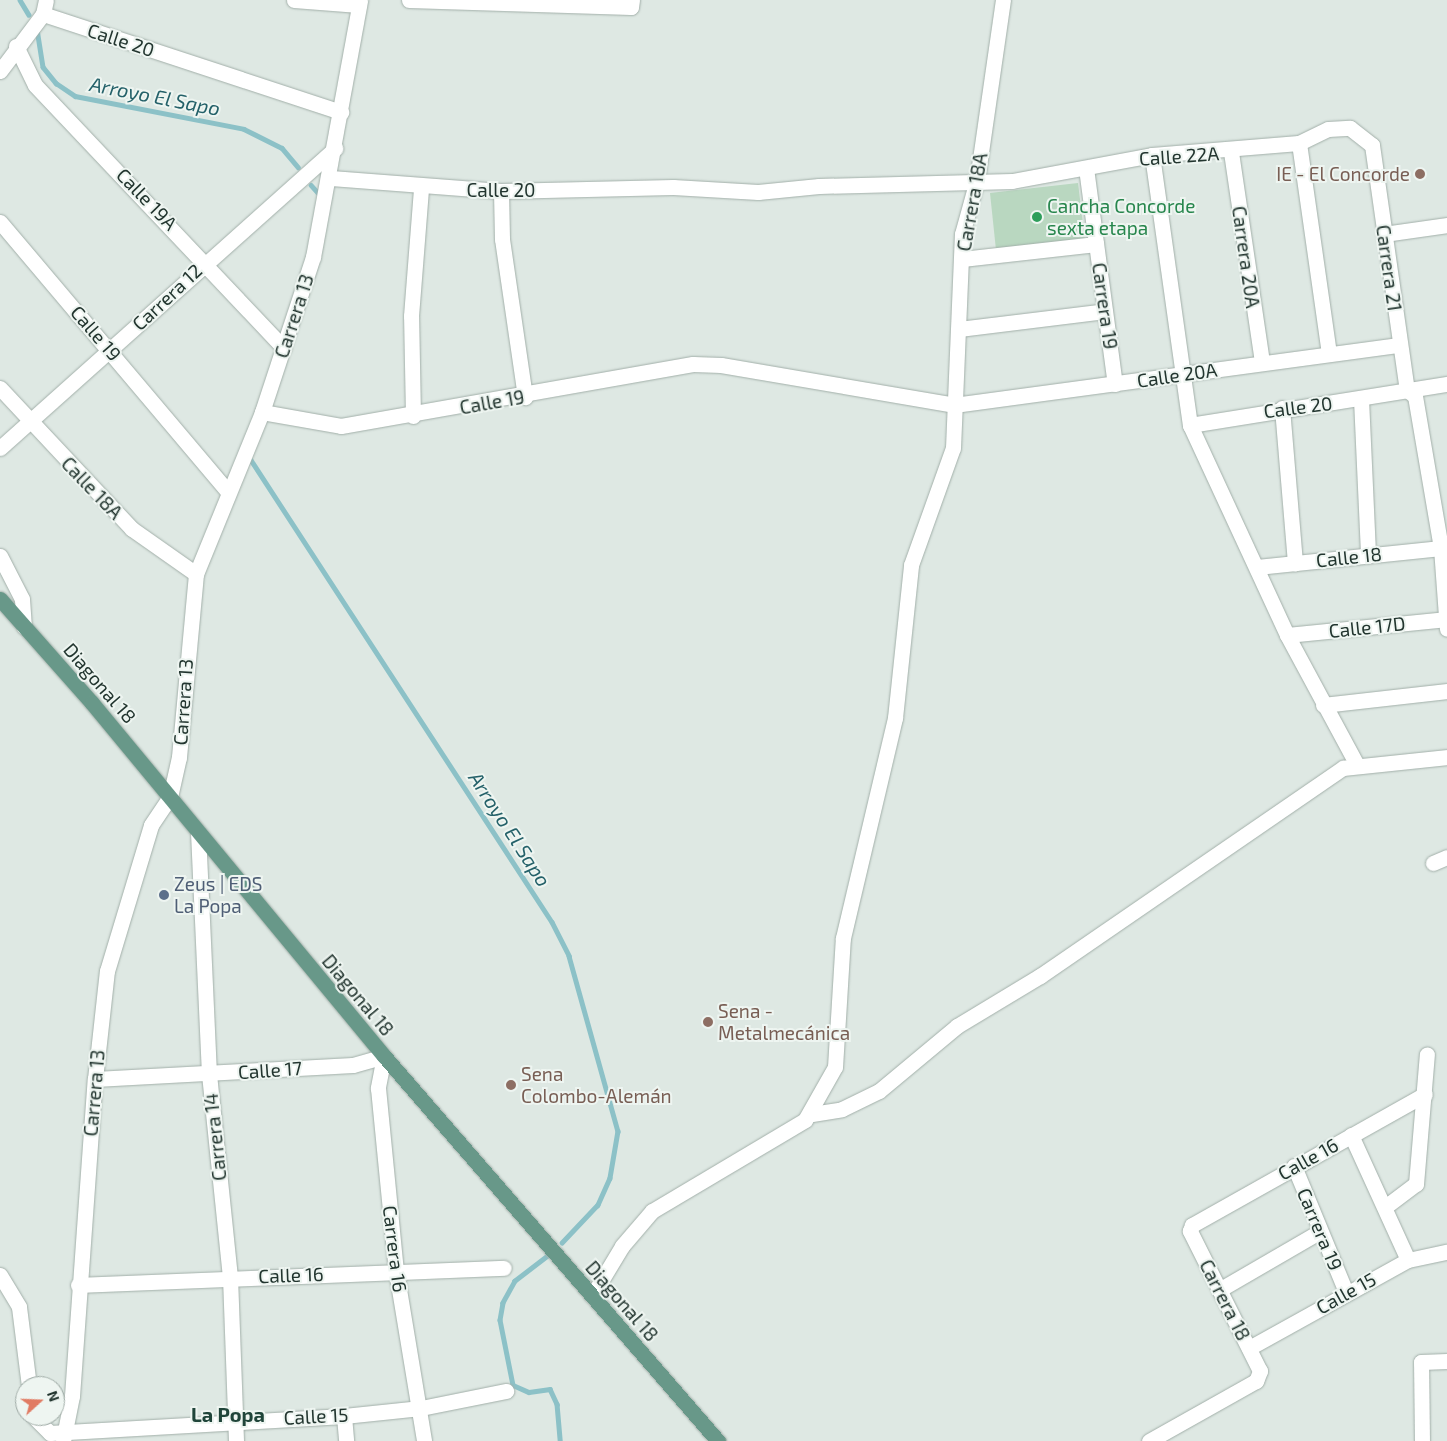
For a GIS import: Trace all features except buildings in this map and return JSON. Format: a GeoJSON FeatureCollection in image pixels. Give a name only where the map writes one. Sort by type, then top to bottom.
{"type":"FeatureCollection","features":[{"type":"Feature","properties":{"kind":"main road","name":"Diagonal 18"},"geometry":{"type":"LineString","coordinates":[[0,599],[170,797],[384,1056],[546,1240],[561,1261],[718,1441]]}},
{"type":"Feature","properties":{"kind":"street"},"geometry":{"type":"LineString","coordinates":[[294,0],[359,2]]}},
{"type":"Feature","properties":{"kind":"street"},"geometry":{"type":"LineString","coordinates":[[409,0],[632,3]]}},
{"type":"Feature","properties":{"kind":"street","name":"Carrera 18A"},"geometry":{"type":"LineString","coordinates":[[812,1114],[835,1067],[841,1018],[843,938],[895,718],[911,565],[953,448],[962,234],[977,180],[1003,0]]}},
{"type":"Feature","properties":{"kind":"street","name":"Carrera 13"},"geometry":{"type":"LineString","coordinates":[[56,1437],[67,1414],[72,1396],[78,1285],[95,1079],[107,971],[151,825],[170,797],[179,757],[196,574],[262,412],[313,257],[331,178],[359,2]]}},
{"type":"Feature","properties":{"kind":"street"},"geometry":{"type":"LineString","coordinates":[[0,71],[40,14]]}},
{"type":"Feature","properties":{"kind":"street","name":"Calle 20"},"geometry":{"type":"LineString","coordinates":[[40,14],[341,112]]}},
{"type":"Feature","properties":{"kind":"street","name":"Calle 19A"},"geometry":{"type":"LineString","coordinates":[[16,46],[36,85],[206,260],[284,348]]}},
{"type":"Feature","properties":{"kind":"street","name":"Calle 22A"},"geometry":{"type":"LineString","coordinates":[[977,180],[1012,180],[1152,155],[1231,152],[1299,143],[1340,127],[1362,133],[1372,144]]}},
{"type":"Feature","properties":{"kind":"street"},"geometry":{"type":"LineString","coordinates":[[1299,143],[1329,353]]}},
{"type":"Feature","properties":{"kind":"street","name":"Carrera 21"},"geometry":{"type":"LineString","coordinates":[[1372,144],[1399,345],[1407,390],[1415,396],[1443,546],[1447,629]]}},
{"type":"Feature","properties":{"kind":"street","name":"Carrera 12"},"geometry":{"type":"LineString","coordinates":[[0,448],[206,260],[335,148]]}},
{"type":"Feature","properties":{"kind":"street","name":"Carrera 20A"},"geometry":{"type":"LineString","coordinates":[[1231,152],[1262,362]]}},
{"type":"Feature","properties":{"kind":"street"},"geometry":{"type":"LineString","coordinates":[[1152,155],[1190,426],[1257,567],[1286,635],[1357,765]]}},
{"type":"Feature","properties":{"kind":"street","name":"Carrera 19"},"geometry":{"type":"LineString","coordinates":[[1086,168],[1115,384]]}},
{"type":"Feature","properties":{"kind":"street","name":"Calle 20"},"geometry":{"type":"LineString","coordinates":[[331,178],[421,188],[501,191],[673,188],[758,192],[977,180]]}},
{"type":"Feature","properties":{"kind":"street"},"geometry":{"type":"LineString","coordinates":[[413,416],[411,316],[421,188]]}},
{"type":"Feature","properties":{"kind":"street"},"geometry":{"type":"LineString","coordinates":[[501,191],[502,239],[524,397]]}},
{"type":"Feature","properties":{"kind":"street","name":"Calle 19"},"geometry":{"type":"LineString","coordinates":[[0,222],[110,348],[228,492]]}},
{"type":"Feature","properties":{"kind":"street"},"geometry":{"type":"LineString","coordinates":[[1384,234],[1447,226]]}},
{"type":"Feature","properties":{"kind":"street"},"geometry":{"type":"LineString","coordinates":[[962,259],[1096,244]]}},
{"type":"Feature","properties":{"kind":"street"},"geometry":{"type":"LineString","coordinates":[[959,329],[1105,311]]}},
{"type":"Feature","properties":{"kind":"street","name":"Calle 20A"},"geometry":{"type":"LineString","coordinates":[[954,405],[1399,345]]}},
{"type":"Feature","properties":{"kind":"street","name":"Calle 19"},"geometry":{"type":"LineString","coordinates":[[262,412],[341,426],[524,397],[666,366],[721,365],[954,405]]}},
{"type":"Feature","properties":{"kind":"street"},"geometry":{"type":"LineString","coordinates":[[1407,390],[1447,384]]}},
{"type":"Feature","properties":{"kind":"street","name":"Calle 18A"},"geometry":{"type":"LineString","coordinates":[[0,388],[29,422],[132,529],[196,574]]}},
{"type":"Feature","properties":{"kind":"street","name":"Calle 20"},"geometry":{"type":"LineString","coordinates":[[1190,426],[1282,408],[1361,399],[1407,390]]}},
{"type":"Feature","properties":{"kind":"street"},"geometry":{"type":"LineString","coordinates":[[1361,399],[1368,555]]}},
{"type":"Feature","properties":{"kind":"street"},"geometry":{"type":"LineString","coordinates":[[1282,408],[1296,562]]}},
{"type":"Feature","properties":{"kind":"street","name":"Calle 18"},"geometry":{"type":"LineString","coordinates":[[1257,567],[1443,546]]}},
{"type":"Feature","properties":{"kind":"street"},"geometry":{"type":"LineString","coordinates":[[0,556],[22,599],[24,627]]}},
{"type":"Feature","properties":{"kind":"street","name":"Calle 17D"},"geometry":{"type":"LineString","coordinates":[[1286,635],[1447,619]]}},
{"type":"Feature","properties":{"kind":"street"},"geometry":{"type":"LineString","coordinates":[[1323,705],[1447,691]]}},
{"type":"Feature","properties":{"kind":"street"},"geometry":{"type":"LineString","coordinates":[[592,1296],[622,1246],[652,1211],[791,1130],[812,1114],[842,1109],[879,1091],[957,1026],[1040,976],[1343,768],[1357,765],[1447,757]]}},
{"type":"Feature","properties":{"kind":"street","name":"Carrera 14"},"geometry":{"type":"LineString","coordinates":[[198,832],[209,1074],[230,1277],[236,1441]]}},
{"type":"Feature","properties":{"kind":"street"},"geometry":{"type":"LineString","coordinates":[[1385,1207],[1416,1184],[1427,1054]]}},
{"type":"Feature","properties":{"kind":"street","name":"Calle 17"},"geometry":{"type":"LineString","coordinates":[[95,1079],[353,1065],[384,1056]]}},
{"type":"Feature","properties":{"kind":"street","name":"Carrera 16"},"geometry":{"type":"LineString","coordinates":[[384,1056],[378,1088],[396,1271],[421,1408],[424,1441]]}},
{"type":"Feature","properties":{"kind":"street","name":"Calle 16"},"geometry":{"type":"LineString","coordinates":[[1192,1225],[1425,1094]]}},
{"type":"Feature","properties":{"kind":"street"},"geometry":{"type":"LineString","coordinates":[[1351,1136],[1408,1260]]}},
{"type":"Feature","properties":{"kind":"street","name":"Carrera 19"},"geometry":{"type":"LineString","coordinates":[[1294,1166],[1319,1232],[1346,1292]]}},
{"type":"Feature","properties":{"kind":"street","name":"Carrera 18"},"geometry":{"type":"LineString","coordinates":[[1149,1441],[1259,1376],[1249,1348],[1190,1231],[1192,1225]]}},
{"type":"Feature","properties":{"kind":"street"},"geometry":{"type":"LineString","coordinates":[[1219,1290],[1319,1232]]}},
{"type":"Feature","properties":{"kind":"street","name":"Calle 15"},"geometry":{"type":"LineString","coordinates":[[1249,1348],[1346,1292],[1408,1260],[1447,1252]]}},
{"type":"Feature","properties":{"kind":"street","name":"Calle 16"},"geometry":{"type":"LineString","coordinates":[[78,1285],[230,1277],[504,1268]]}},
{"type":"Feature","properties":{"kind":"street"},"geometry":{"type":"LineString","coordinates":[[0,1275],[19,1307],[28,1376]]}},
{"type":"Feature","properties":{"kind":"street"},"geometry":{"type":"LineString","coordinates":[[1422,1441],[1421,1362],[1447,1361]]}},
{"type":"Feature","properties":{"kind":"street","name":"Calle 15"},"geometry":{"type":"LineString","coordinates":[[56,1437],[235,1420],[344,1416],[421,1408],[506,1391]]}},
{"type":"Feature","properties":{"kind":"street"},"geometry":{"type":"LineString","coordinates":[[344,1416],[346,1441]]}},
{"type":"Feature","properties":{"kind":"street"},"geometry":{"type":"LineString","coordinates":[[44,1426],[56,1437]]}},
{"type":"Feature","properties":{"kind":"green space","name":"Cancha Concorde sexta etapa"},"geometry":{"type":"Polygon","coordinates":[[[1078,183],[1085,241],[996,250],[990,193],[1078,183]]]}},
{"type":"Feature","properties":{"kind":"waterway","name":"Arroyo El Sapo"},"geometry":{"type":"LineString","coordinates":[[20,0],[29,15]]}},
{"type":"Feature","properties":{"kind":"waterway","name":"Arroyo El Sapo"},"geometry":{"type":"LineString","coordinates":[[37,29],[43,67],[56,83],[75,96],[244,129],[282,148],[298,167]]}},
{"type":"Feature","properties":{"kind":"waterway","name":"Arroyo El Sapo"},"geometry":{"type":"LineString","coordinates":[[311,185],[320,195]]}},
{"type":"Feature","properties":{"kind":"waterway","name":"Arroyo El Sapo"},"geometry":{"type":"LineString","coordinates":[[251,460],[552,922],[569,956],[618,1131],[610,1178],[598,1205],[562,1243]]}},
{"type":"Feature","properties":{"kind":"waterway","name":"Arroyo El Sapo"},"geometry":{"type":"LineString","coordinates":[[549,1255],[515,1281],[503,1303],[500,1320],[513,1385],[529,1392],[550,1389],[557,1404],[560,1441]]}},
{"type":"Feature","properties":{"kind":"place","name":"IE - El Concorde"},"geometry":{"type":"Point","coordinates":[1420,174]}},
{"type":"Feature","properties":{"kind":"place","name":"Cancha Concorde sexta etapa"},"geometry":{"type":"Point","coordinates":[1037,217]}},
{"type":"Feature","properties":{"kind":"place","name":"Zeus | EDS La Popa"},"geometry":{"type":"Point","coordinates":[164,895]}},
{"type":"Feature","properties":{"kind":"place","name":"Sena - Metalmecánica"},"geometry":{"type":"Point","coordinates":[708,1022]}},
{"type":"Feature","properties":{"kind":"place","name":"Sena Colombo-Alemán"},"geometry":{"type":"Point","coordinates":[511,1085]}},
{"type":"Feature","properties":{"kind":"district","name":"La Popa"},"geometry":{"type":"Point","coordinates":[228,1414]}}]}
